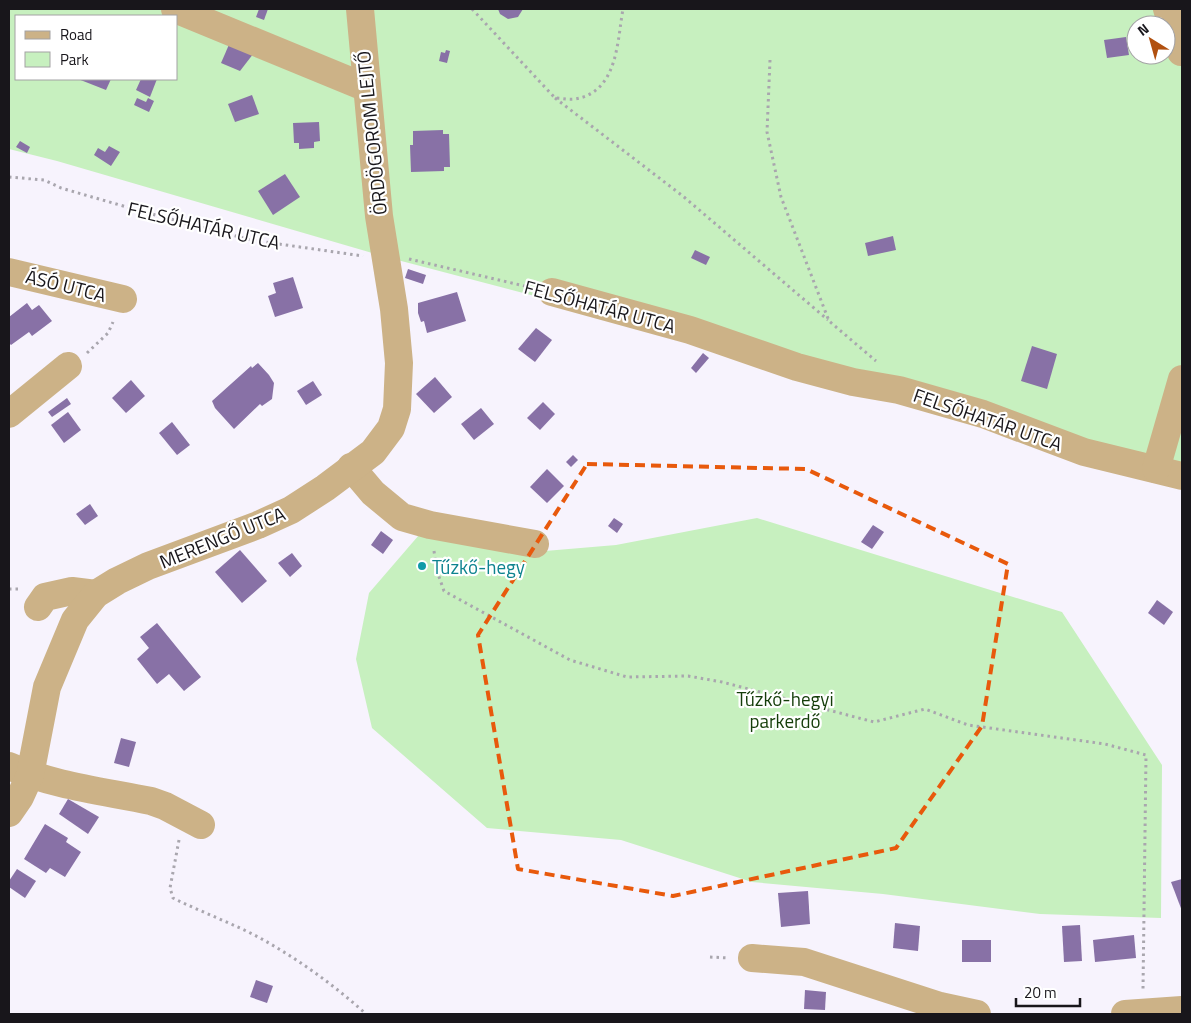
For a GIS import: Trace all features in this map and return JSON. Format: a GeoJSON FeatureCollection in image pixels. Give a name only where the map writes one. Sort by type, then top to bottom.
{"type":"FeatureCollection","features":[{"type":"Feature","properties":{"kind":"street"},"geometry":{"type":"LineString","coordinates":[[175,9],[367,88]]}},
{"type":"Feature","properties":{"kind":"street","name":"ÖRDÖGOROM LEJTŐ"},"geometry":{"type":"LineString","coordinates":[[360,9],[379,216],[386,258]]}},
{"type":"Feature","properties":{"kind":"street"},"geometry":{"type":"LineString","coordinates":[[1167,9],[1182,56]]}},
{"type":"Feature","properties":{"kind":"street","name":"MERENGŐ UTCA"},"geometry":{"type":"LineString","coordinates":[[9,813],[20,797],[19,770],[47,687],[75,620],[96,594],[148,566],[258,525],[291,510],[325,488],[373,452],[384,440],[391,428],[397,409],[399,364],[394,309],[386,258]]}},
{"type":"Feature","properties":{"kind":"street","name":"ÁSÓ UTCA"},"geometry":{"type":"LineString","coordinates":[[9,272],[118,298]]}},
{"type":"Feature","properties":{"kind":"street","name":"FELSŐHATÁR UTCA"},"geometry":{"type":"LineString","coordinates":[[552,292],[690,330],[797,367],[854,382],[899,390],[983,414],[1084,452],[1182,476]]}},
{"type":"Feature","properties":{"kind":"street"},"geometry":{"type":"LineString","coordinates":[[9,414],[68,366]]}},
{"type":"Feature","properties":{"kind":"street"},"geometry":{"type":"LineString","coordinates":[[1156,470],[1182,379]]}},
{"type":"Feature","properties":{"kind":"street"},"geometry":{"type":"LineString","coordinates":[[351,467],[373,493],[402,517],[430,525],[535,544]]}},
{"type":"Feature","properties":{"kind":"street"},"geometry":{"type":"LineString","coordinates":[[38,607],[45,597],[72,591],[96,594]]}},
{"type":"Feature","properties":{"kind":"street"},"geometry":{"type":"LineString","coordinates":[[19,770],[62,785],[151,801],[191,820]]}},
{"type":"Feature","properties":{"kind":"street"},"geometry":{"type":"LineString","coordinates":[[752,958],[804,962],[940,1006],[977,1014]]}},
{"type":"Feature","properties":{"kind":"street"},"geometry":{"type":"LineString","coordinates":[[1137,1014],[1182,1010]]}},
{"type":"Feature","properties":{"kind":"path"},"geometry":{"type":"LineString","coordinates":[[472,9],[555,98],[684,197],[880,364]]}},
{"type":"Feature","properties":{"kind":"path"},"geometry":{"type":"LineString","coordinates":[[555,98],[574,99],[585,96],[606,82],[612,70],[623,9]]}},
{"type":"Feature","properties":{"kind":"path"},"geometry":{"type":"LineString","coordinates":[[770,60],[767,132],[780,197],[829,321]]}},
{"type":"Feature","properties":{"kind":"path","name":"FELSŐHATÁR UTCA"},"geometry":{"type":"LineString","coordinates":[[9,176],[44,180],[61,188],[135,210],[251,240],[386,258],[412,259],[552,292]]}},
{"type":"Feature","properties":{"kind":"path"},"geometry":{"type":"LineString","coordinates":[[68,366],[96,346],[108,333],[113,322],[118,298]]}},
{"type":"Feature","properties":{"kind":"path"},"geometry":{"type":"LineString","coordinates":[[430,525],[437,570],[444,591],[570,660],[627,677],[688,676],[722,682],[874,722],[925,709],[968,725],[1105,744],[1146,755],[1137,1014]]}},
{"type":"Feature","properties":{"kind":"path"},"geometry":{"type":"LineString","coordinates":[[191,820],[179,842],[170,888],[173,898],[259,938],[290,955],[366,1014]]}},
{"type":"Feature","properties":{"kind":"highlighted area"},"geometry":{"type":"Polygon","coordinates":[[[587,464],[806,469],[1008,564],[982,726],[896,848],[673,896],[518,869],[478,635],[587,464]]]}},
{"type":"Feature","properties":{"kind":"green space"},"geometry":{"type":"Polygon","coordinates":[[[9,9],[1182,9],[1182,476],[607,315],[386,257],[57,161],[9,149],[9,9]]]}},
{"type":"Feature","properties":{"kind":"green space","name":"Tűzkő-hegyi parkerdő"},"geometry":{"type":"Polygon","coordinates":[[[757,518],[1062,612],[1162,765],[1161,918],[1040,914],[883,894],[752,882],[621,840],[487,828],[372,728],[356,659],[369,593],[419,535],[545,551],[616,545],[757,518]]]}},
{"type":"Feature","properties":{"kind":"building"},"geometry":{"type":"Polygon","coordinates":[[[259,9],[268,9],[264,20],[256,17],[259,9]]]}},
{"type":"Feature","properties":{"kind":"building"},"geometry":{"type":"Polygon","coordinates":[[[498,9],[523,9],[518,17],[508,19],[500,14],[498,9]]]}},
{"type":"Feature","properties":{"kind":"building"},"geometry":{"type":"Polygon","coordinates":[[[1126,37],[1126,55],[1107,58],[1104,40],[1126,37]]]}},
{"type":"Feature","properties":{"kind":"building"},"geometry":{"type":"Polygon","coordinates":[[[231,40],[257,49],[240,71],[221,63],[231,40]]]}},
{"type":"Feature","properties":{"kind":"building"},"geometry":{"type":"Polygon","coordinates":[[[446,50],[450,51],[447,63],[439,61],[441,52],[445,53],[446,50]]]}},
{"type":"Feature","properties":{"kind":"building"},"geometry":{"type":"Polygon","coordinates":[[[81,80],[111,80],[106,90],[81,80]]]}},
{"type":"Feature","properties":{"kind":"building"},"geometry":{"type":"Polygon","coordinates":[[[141,80],[157,80],[150,97],[136,90],[141,80]]]}},
{"type":"Feature","properties":{"kind":"building"},"geometry":{"type":"Polygon","coordinates":[[[252,95],[259,114],[235,122],[228,104],[252,95]]]}},
{"type":"Feature","properties":{"kind":"building"},"geometry":{"type":"Polygon","coordinates":[[[137,98],[146,102],[148,98],[154,101],[149,112],[134,105],[137,98]]]}},
{"type":"Feature","properties":{"kind":"building"},"geometry":{"type":"Polygon","coordinates":[[[319,122],[320,141],[314,142],[314,148],[299,149],[299,143],[294,143],[293,123],[319,122]]]}},
{"type":"Feature","properties":{"kind":"building"},"geometry":{"type":"Polygon","coordinates":[[[443,130],[443,134],[449,134],[450,167],[444,167],[444,171],[411,172],[410,145],[413,145],[413,131],[443,130]]]}},
{"type":"Feature","properties":{"kind":"building"},"geometry":{"type":"Polygon","coordinates":[[[20,141],[30,147],[27,153],[16,147],[20,141]]]}},
{"type":"Feature","properties":{"kind":"building"},"geometry":{"type":"Polygon","coordinates":[[[109,146],[120,152],[111,166],[94,155],[98,148],[105,152],[109,146]]]}},
{"type":"Feature","properties":{"kind":"building"},"geometry":{"type":"Polygon","coordinates":[[[285,174],[300,197],[273,215],[258,191],[285,174]]]}},
{"type":"Feature","properties":{"kind":"building"},"geometry":{"type":"Polygon","coordinates":[[[893,236],[896,250],[868,256],[865,243],[893,236]]]}},
{"type":"Feature","properties":{"kind":"building"},"geometry":{"type":"Polygon","coordinates":[[[695,250],[710,257],[706,265],[691,258],[695,250]]]}},
{"type":"Feature","properties":{"kind":"building"},"geometry":{"type":"Polygon","coordinates":[[[408,269],[426,275],[423,284],[405,278],[408,269]]]}},
{"type":"Feature","properties":{"kind":"building"},"geometry":{"type":"Polygon","coordinates":[[[293,277],[303,308],[275,317],[268,296],[276,293],[273,283],[293,277]]]}},
{"type":"Feature","properties":{"kind":"building"},"geometry":{"type":"Polygon","coordinates":[[[457,292],[466,321],[427,333],[424,321],[421,322],[418,313],[418,303],[457,292]]]}},
{"type":"Feature","properties":{"kind":"building"},"geometry":{"type":"Polygon","coordinates":[[[27,303],[32,310],[39,305],[52,321],[32,336],[29,332],[11,345],[9,343],[9,317],[27,303]]]}},
{"type":"Feature","properties":{"kind":"building"},"geometry":{"type":"Polygon","coordinates":[[[536,328],[552,340],[535,362],[518,349],[536,328]]]}},
{"type":"Feature","properties":{"kind":"building"},"geometry":{"type":"Polygon","coordinates":[[[1032,346],[1057,354],[1047,389],[1021,381],[1032,346]]]}},
{"type":"Feature","properties":{"kind":"building"},"geometry":{"type":"Polygon","coordinates":[[[703,353],[709,358],[696,373],[691,368],[703,353]]]}},
{"type":"Feature","properties":{"kind":"building"},"geometry":{"type":"Polygon","coordinates":[[[258,363],[274,383],[272,399],[262,406],[260,404],[234,429],[215,408],[212,401],[251,366],[252,368],[258,363]]]}},
{"type":"Feature","properties":{"kind":"building"},"geometry":{"type":"Polygon","coordinates":[[[435,377],[452,397],[434,413],[416,394],[435,377]]]}},
{"type":"Feature","properties":{"kind":"building"},"geometry":{"type":"Polygon","coordinates":[[[131,380],[145,396],[126,413],[112,398],[131,380]]]}},
{"type":"Feature","properties":{"kind":"building"},"geometry":{"type":"Polygon","coordinates":[[[313,381],[322,395],[306,405],[297,391],[313,381]]]}},
{"type":"Feature","properties":{"kind":"building"},"geometry":{"type":"Polygon","coordinates":[[[67,398],[71,404],[52,417],[48,412],[67,398]]]}},
{"type":"Feature","properties":{"kind":"building"},"geometry":{"type":"Polygon","coordinates":[[[543,402],[555,414],[540,430],[527,418],[543,402]]]}},
{"type":"Feature","properties":{"kind":"building"},"geometry":{"type":"Polygon","coordinates":[[[481,408],[494,424],[474,440],[461,424],[481,408]]]}},
{"type":"Feature","properties":{"kind":"building"},"geometry":{"type":"Polygon","coordinates":[[[68,412],[81,430],[64,443],[51,425],[68,412]]]}},
{"type":"Feature","properties":{"kind":"building"},"geometry":{"type":"Polygon","coordinates":[[[172,422],[190,445],[177,455],[159,433],[172,422]]]}},
{"type":"Feature","properties":{"kind":"building"},"geometry":{"type":"Polygon","coordinates":[[[573,455],[578,460],[571,467],[566,462],[573,455]]]}},
{"type":"Feature","properties":{"kind":"building"},"geometry":{"type":"Polygon","coordinates":[[[547,469],[564,486],[547,503],[530,487],[547,469]]]}},
{"type":"Feature","properties":{"kind":"building"},"geometry":{"type":"Polygon","coordinates":[[[90,504],[98,516],[85,525],[76,514],[90,504]]]}},
{"type":"Feature","properties":{"kind":"building"},"geometry":{"type":"Polygon","coordinates":[[[614,518],[623,524],[617,533],[608,526],[614,518]]]}},
{"type":"Feature","properties":{"kind":"building"},"geometry":{"type":"Polygon","coordinates":[[[873,525],[884,532],[872,549],[861,542],[873,525]]]}},
{"type":"Feature","properties":{"kind":"building"},"geometry":{"type":"Polygon","coordinates":[[[381,531],[393,540],[383,554],[371,545],[381,531]]]}},
{"type":"Feature","properties":{"kind":"building"},"geometry":{"type":"Polygon","coordinates":[[[240,550],[267,581],[242,603],[215,572],[240,550]]]}},
{"type":"Feature","properties":{"kind":"building"},"geometry":{"type":"Polygon","coordinates":[[[292,553],[302,566],[290,577],[278,563],[292,553]]]}},
{"type":"Feature","properties":{"kind":"building"},"geometry":{"type":"Polygon","coordinates":[[[1157,600],[1173,612],[1164,625],[1148,613],[1157,600]]]}},
{"type":"Feature","properties":{"kind":"building"},"geometry":{"type":"Polygon","coordinates":[[[157,623],[201,677],[184,691],[169,674],[157,684],[137,659],[149,648],[140,637],[157,623]]]}},
{"type":"Feature","properties":{"kind":"building"},"geometry":{"type":"Polygon","coordinates":[[[121,738],[136,742],[129,767],[114,763],[121,738]]]}},
{"type":"Feature","properties":{"kind":"building"},"geometry":{"type":"Polygon","coordinates":[[[68,799],[99,817],[88,834],[59,814],[68,799]]]}},
{"type":"Feature","properties":{"kind":"building"},"geometry":{"type":"Polygon","coordinates":[[[45,824],[68,838],[66,842],[81,852],[65,877],[50,868],[46,873],[24,859],[45,824]]]}},
{"type":"Feature","properties":{"kind":"building"},"geometry":{"type":"Polygon","coordinates":[[[17,869],[36,881],[25,898],[9,887],[9,881],[17,869]]]}},
{"type":"Feature","properties":{"kind":"building"},"geometry":{"type":"Polygon","coordinates":[[[1182,879],[1182,911],[1171,882],[1182,879]]]}},
{"type":"Feature","properties":{"kind":"building"},"geometry":{"type":"Polygon","coordinates":[[[808,891],[810,924],[781,927],[778,893],[808,891]]]}},
{"type":"Feature","properties":{"kind":"building"},"geometry":{"type":"Polygon","coordinates":[[[895,923],[920,926],[918,951],[893,948],[895,923]]]}},
{"type":"Feature","properties":{"kind":"building"},"geometry":{"type":"Polygon","coordinates":[[[1080,925],[1082,961],[1064,962],[1062,926],[1080,925]]]}},
{"type":"Feature","properties":{"kind":"building"},"geometry":{"type":"Polygon","coordinates":[[[1134,935],[1136,958],[1095,962],[1093,940],[1134,935]]]}},
{"type":"Feature","properties":{"kind":"building"},"geometry":{"type":"Polygon","coordinates":[[[962,940],[991,940],[991,962],[962,962],[962,940]]]}},
{"type":"Feature","properties":{"kind":"building"},"geometry":{"type":"Polygon","coordinates":[[[256,980],[273,986],[267,1003],[250,997],[256,980]]]}},
{"type":"Feature","properties":{"kind":"building"},"geometry":{"type":"Polygon","coordinates":[[[805,990],[826,992],[825,1010],[804,1009],[805,990]]]}},
{"type":"Feature","properties":{"kind":"place","name":"Tűzkő-hegy"},"geometry":{"type":"Point","coordinates":[422,566]}}]}
